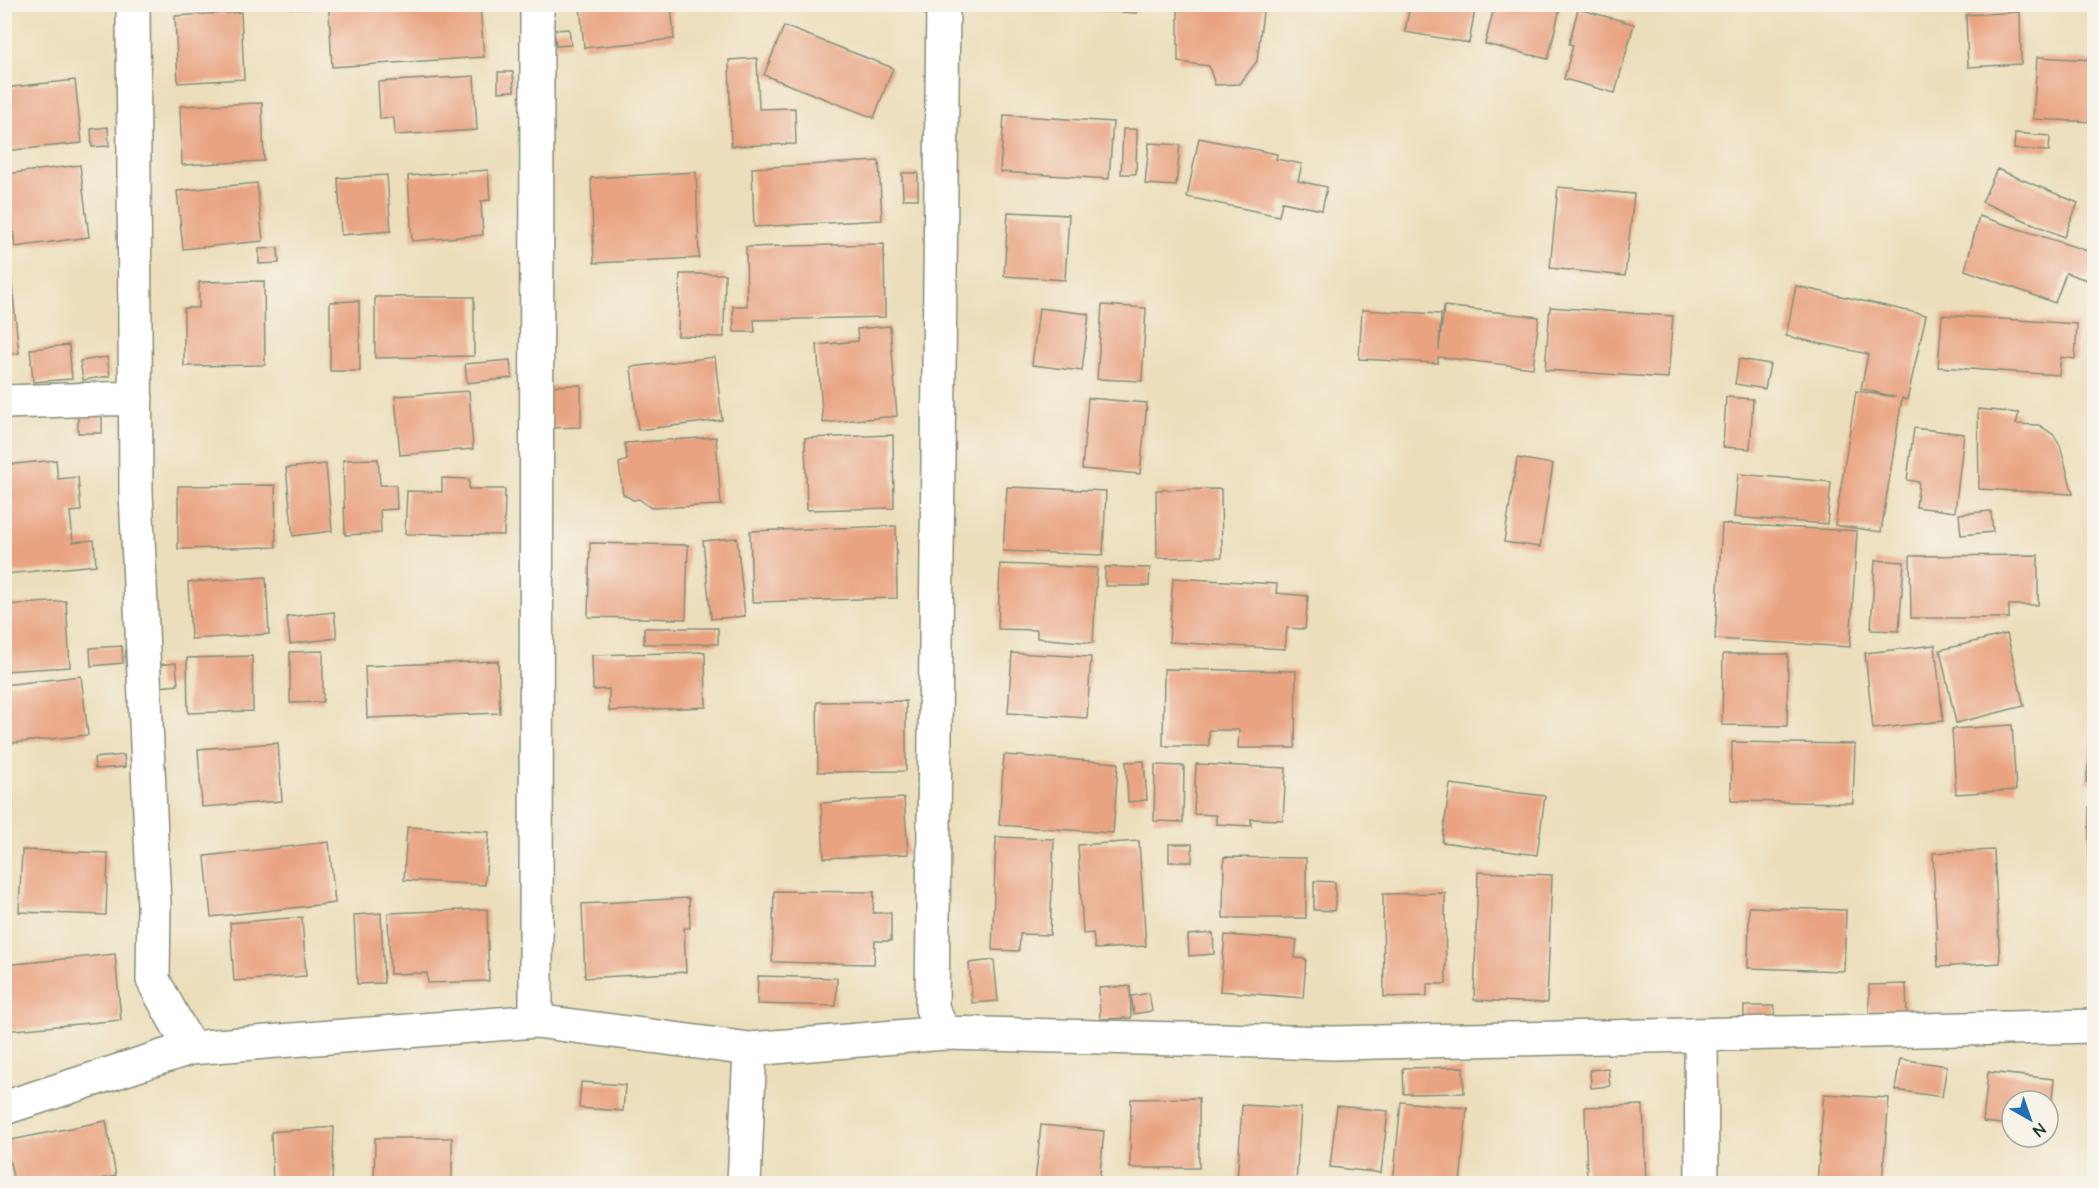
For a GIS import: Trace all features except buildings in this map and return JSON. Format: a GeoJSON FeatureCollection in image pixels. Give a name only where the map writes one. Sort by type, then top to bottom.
{"type":"FeatureCollection","features":[{"type":"Feature","properties":{"kind":"street"},"geometry":{"type":"LineString","coordinates":[[133,4],[136,492],[154,905],[153,980],[190,1048]]}},
{"type":"Feature","properties":{"kind":"street"},"geometry":{"type":"LineString","coordinates":[[536,1021],[537,4]]}},
{"type":"Feature","properties":{"kind":"street"},"geometry":{"type":"LineString","coordinates":[[943,4],[932,1008],[944,1033]]}},
{"type":"Feature","properties":{"kind":"street"},"geometry":{"type":"LineString","coordinates":[[4,402],[136,398]]}},
{"type":"Feature","properties":{"kind":"street"},"geometry":{"type":"LineString","coordinates":[[4,1108],[190,1048],[536,1021],[750,1049],[944,1033],[1334,1043],[2094,1026]]}},
{"type":"Feature","properties":{"kind":"street"},"geometry":{"type":"LineString","coordinates":[[1701,1036],[1702,1184]]}},
{"type":"Feature","properties":{"kind":"street"},"geometry":{"type":"LineString","coordinates":[[744,1184],[750,1049]]}}]}
